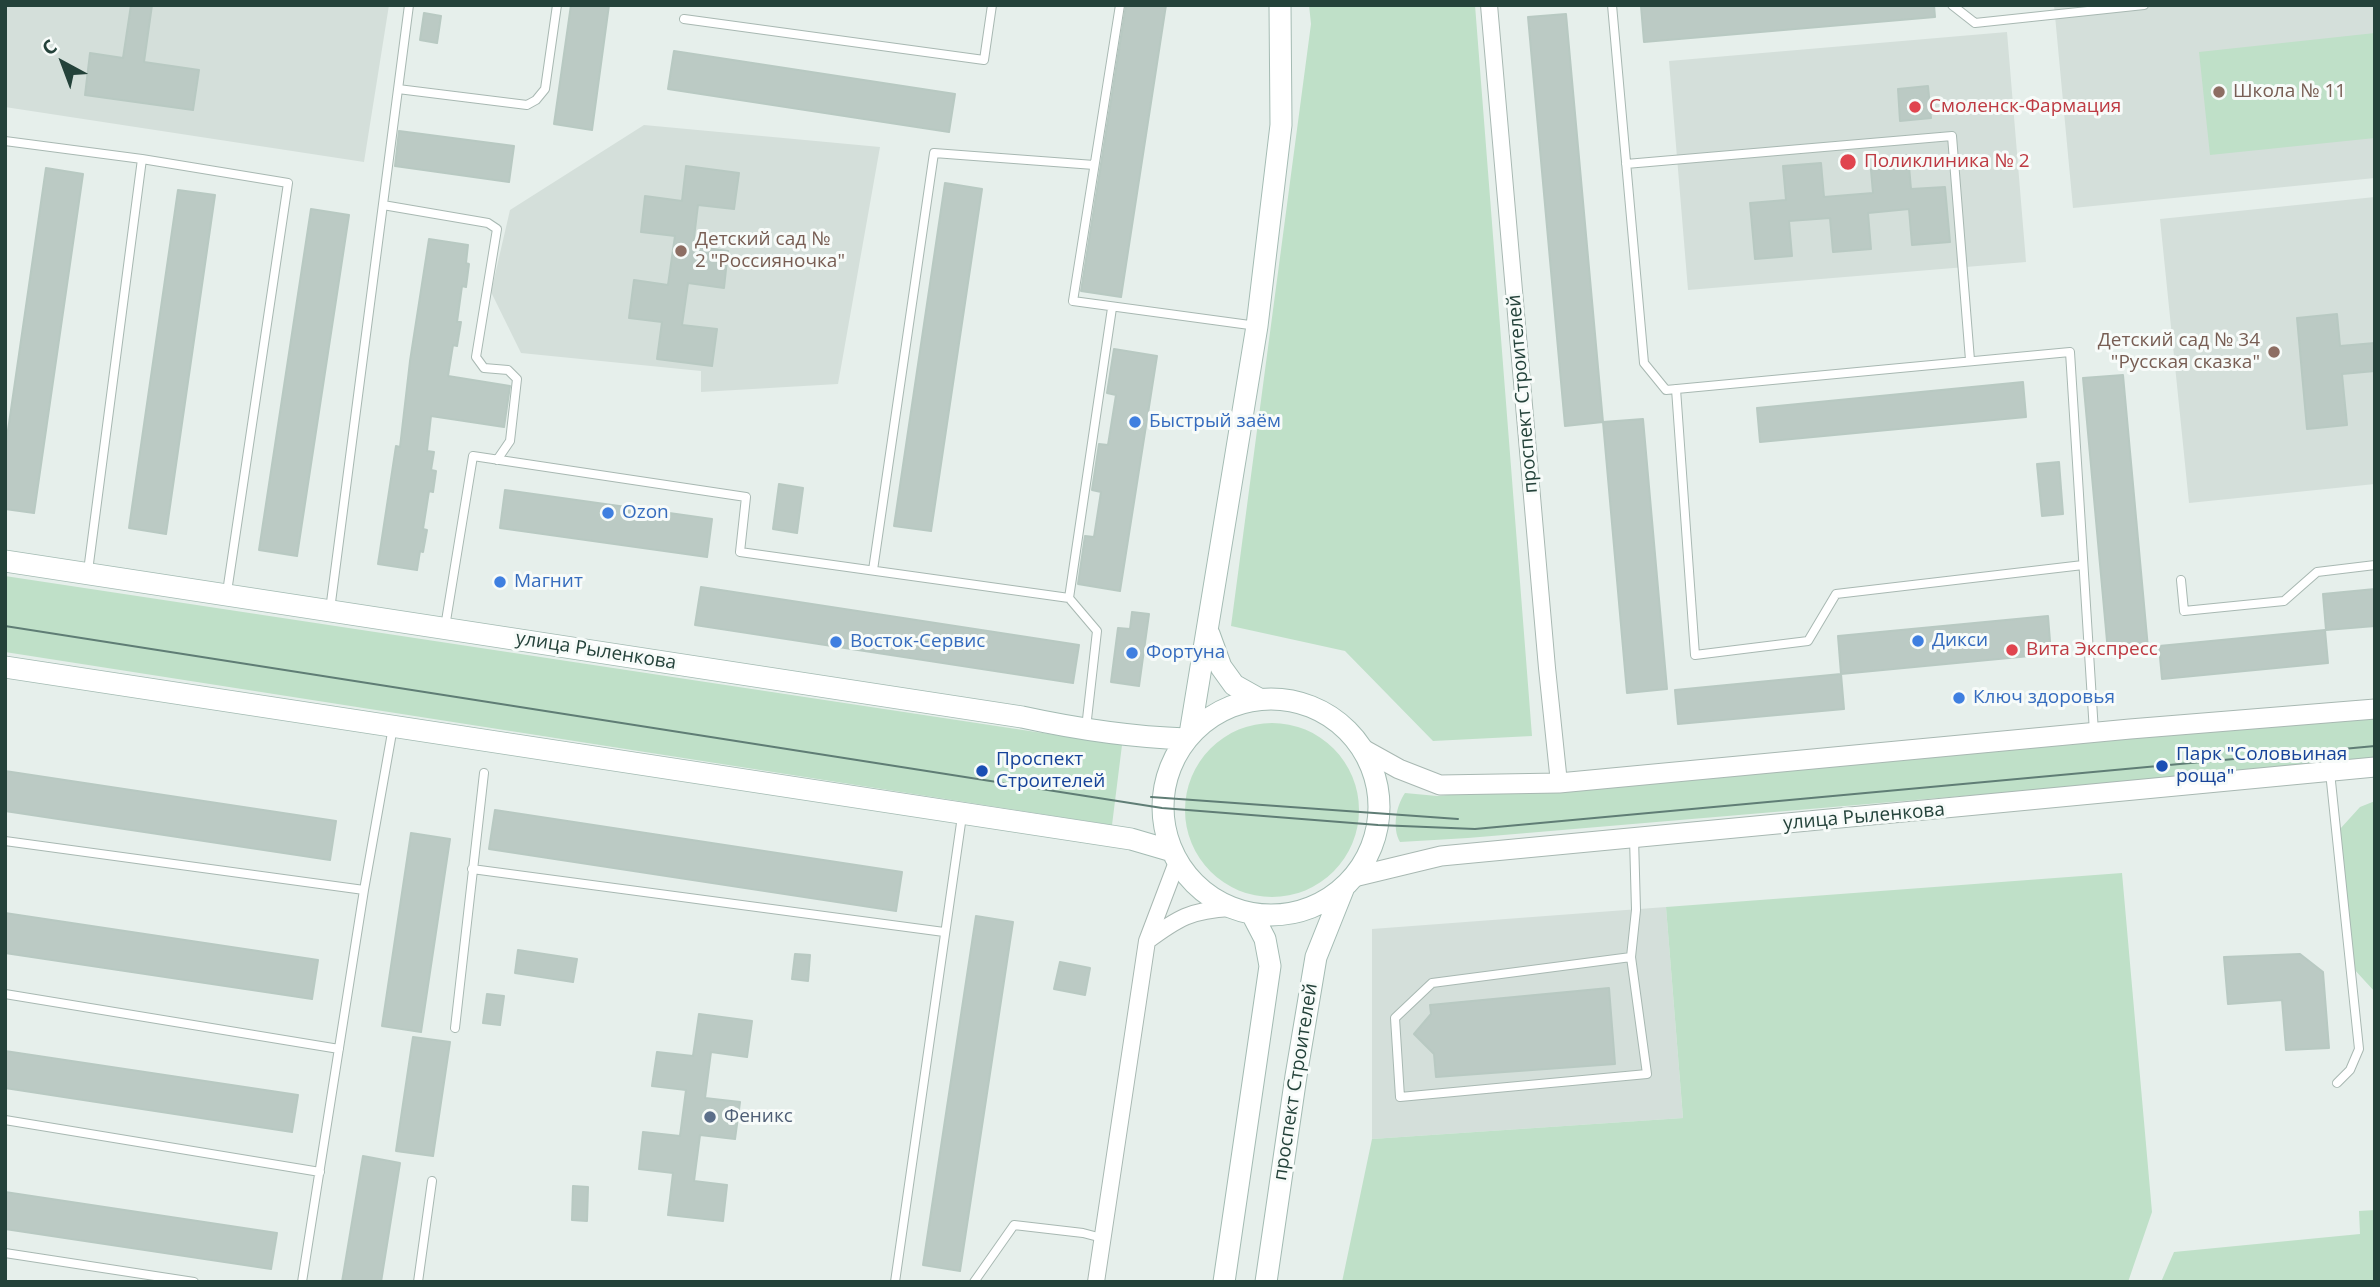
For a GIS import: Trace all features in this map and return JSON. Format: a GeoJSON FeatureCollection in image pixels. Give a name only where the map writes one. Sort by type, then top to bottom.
{"type":"FeatureCollection","features":[{"type":"Feature","properties":{"kind":"main road"},"geometry":{"type":"LineString","coordinates":[[1188,737],[1208,632],[1256,326],[1281,125],[1280,5]]}},
{"type":"Feature","properties":{"kind":"main road","name":"улица Рыленкова"},"geometry":{"type":"LineString","coordinates":[[5,561],[1022,717],[1086,730],[1134,737],[1188,737]]}},
{"type":"Feature","properties":{"kind":"main road"},"geometry":{"type":"LineString","coordinates":[[1208,632],[1221,667],[1234,685],[1259,699]]}},
{"type":"Feature","properties":{"kind":"main road"},"geometry":{"type":"LineString","coordinates":[[5,667],[1131,839],[1174,857]]}},
{"type":"Feature","properties":{"kind":"main road"},"geometry":{"type":"LineString","coordinates":[[1259,699],[1289,699],[1318,709],[1343,725],[1363,748],[1377,780],[1380,814],[1370,852],[1350,882],[1317,905],[1285,915],[1252,914],[1231,908],[1209,897],[1191,881],[1174,857],[1165,830],[1162,798],[1170,767],[1188,737],[1210,717],[1233,705],[1259,699]]}},
{"type":"Feature","properties":{"kind":"main road","name":"проспект Строителей"},"geometry":{"type":"LineString","coordinates":[[1266,1282],[1316,957],[1350,882]]}},
{"type":"Feature","properties":{"kind":"main road"},"geometry":{"type":"LineString","coordinates":[[1224,1282],[1270,966],[1265,939],[1252,914]]}},
{"type":"Feature","properties":{"kind":"street","name":"проспект Строителей"},"geometry":{"type":"LineString","coordinates":[[1489,5],[1559,783]]}},
{"type":"Feature","properties":{"kind":"street"},"geometry":{"type":"LineString","coordinates":[[1363,748],[1399,769],[1440,785],[1559,783],[2094,732],[2375,709]]}},
{"type":"Feature","properties":{"kind":"street","name":"улица Рыленкова"},"geometry":{"type":"LineString","coordinates":[[1350,882],[1441,856],[2375,767]]}},
{"type":"Feature","properties":{"kind":"street"},"geometry":{"type":"LineString","coordinates":[[1096,1282],[1147,941],[1174,857]]}},
{"type":"Feature","properties":{"kind":"street"},"geometry":{"type":"LineString","coordinates":[[1147,941],[1176,920],[1202,910],[1231,908]]}},
{"type":"Feature","properties":{"kind":"lane"},"geometry":{"type":"LineString","coordinates":[[330,611],[409,5]]}},
{"type":"Feature","properties":{"kind":"lane"},"geometry":{"type":"LineString","coordinates":[[398,89],[527,105],[536,100],[545,89],[557,5]]}},
{"type":"Feature","properties":{"kind":"lane"},"geometry":{"type":"LineString","coordinates":[[684,19],[984,61],[992,5]]}},
{"type":"Feature","properties":{"kind":"lane"},"geometry":{"type":"LineString","coordinates":[[1120,5],[1073,301],[1256,326]]}},
{"type":"Feature","properties":{"kind":"lane"},"geometry":{"type":"LineString","coordinates":[[1612,5],[1644,363],[1666,390],[2070,352],[2094,732]]}},
{"type":"Feature","properties":{"kind":"lane"},"geometry":{"type":"LineString","coordinates":[[1952,5],[1975,23],[2144,5]]}},
{"type":"Feature","properties":{"kind":"lane"},"geometry":{"type":"LineString","coordinates":[[1626,164],[1952,136],[1970,360]]}},
{"type":"Feature","properties":{"kind":"lane"},"geometry":{"type":"LineString","coordinates":[[5,141],[142,159],[288,183],[227,595]]}},
{"type":"Feature","properties":{"kind":"lane"},"geometry":{"type":"LineString","coordinates":[[873,570],[934,153],[1094,165]]}},
{"type":"Feature","properties":{"kind":"lane"},"geometry":{"type":"LineString","coordinates":[[88,574],[142,159]]}},
{"type":"Feature","properties":{"kind":"lane"},"geometry":{"type":"LineString","coordinates":[[383,205],[488,223],[497,229],[477,357],[484,368],[508,370],[517,379],[510,441],[497,460]]}},
{"type":"Feature","properties":{"kind":"lane"},"geometry":{"type":"LineString","coordinates":[[1069,598],[1112,308]]}},
{"type":"Feature","properties":{"kind":"lane"},"geometry":{"type":"LineString","coordinates":[[1676,389],[1695,655],[1808,641],[1836,594],[2083,565]]}},
{"type":"Feature","properties":{"kind":"lane"},"geometry":{"type":"LineString","coordinates":[[445,628],[473,456],[746,498],[740,552],[1069,598],[1097,631],[1086,730]]}},
{"type":"Feature","properties":{"kind":"lane"},"geometry":{"type":"LineString","coordinates":[[2181,580],[2184,611],[2284,601],[2317,572],[2375,565]]}},
{"type":"Feature","properties":{"kind":"lane"},"geometry":{"type":"LineString","coordinates":[[302,1282],[364,890],[393,727]]}},
{"type":"Feature","properties":{"kind":"lane"},"geometry":{"type":"LineString","coordinates":[[455,1028],[485,772]]}},
{"type":"Feature","properties":{"kind":"lane"},"geometry":{"type":"LineString","coordinates":[[2330,772],[2359,1049],[2350,1070],[2337,1083]]}},
{"type":"Feature","properties":{"kind":"lane"},"geometry":{"type":"LineString","coordinates":[[895,1282],[962,813]]}},
{"type":"Feature","properties":{"kind":"lane"},"geometry":{"type":"LineString","coordinates":[[1632,957],[1432,983],[1395,1018],[1400,1097],[1647,1074],[1632,957],[1636,910],[1634,838]]}},
{"type":"Feature","properties":{"kind":"lane"},"geometry":{"type":"LineString","coordinates":[[5,841],[364,890]]}},
{"type":"Feature","properties":{"kind":"lane"},"geometry":{"type":"LineString","coordinates":[[472,869],[944,932]]}},
{"type":"Feature","properties":{"kind":"lane"},"geometry":{"type":"LineString","coordinates":[[5,994],[339,1049]]}},
{"type":"Feature","properties":{"kind":"lane"},"geometry":{"type":"LineString","coordinates":[[5,1120],[320,1171]]}},
{"type":"Feature","properties":{"kind":"lane"},"geometry":{"type":"LineString","coordinates":[[418,1282],[432,1181]]}},
{"type":"Feature","properties":{"kind":"lane"},"geometry":{"type":"LineString","coordinates":[[974,1282],[1014,1225],[1083,1233],[1102,1238]]}},
{"type":"Feature","properties":{"kind":"lane"},"geometry":{"type":"LineString","coordinates":[[5,1253],[194,1282]]}},
{"type":"Feature","properties":{"kind":"shaded area"},"geometry":{"type":"Polygon","coordinates":[[[5,5],[389,5],[364,162],[5,107],[5,5]]]}},
{"type":"Feature","properties":{"kind":"shaded area","name":"Школа № 11"},"geometry":{"type":"Polygon","coordinates":[[[2054,5],[2375,5],[2375,178],[2073,208],[2054,5]]]}},
{"type":"Feature","properties":{"kind":"shaded area","name":"Поликлиника № 2"},"geometry":{"type":"Polygon","coordinates":[[[2007,32],[2026,262],[1688,290],[1669,61],[2007,32]]]}},
{"type":"Feature","properties":{"kind":"shaded area","name":"Детский сад № 2 \"Россияночка\""},"geometry":{"type":"Polygon","coordinates":[[[644,125],[880,147],[838,384],[701,392],[701,371],[521,353],[491,292],[510,210],[644,125]]]}},
{"type":"Feature","properties":{"kind":"shaded area","name":"Детский сад № 34 \"Русская сказка\""},"geometry":{"type":"Polygon","coordinates":[[[2375,197],[2375,484],[2189,503],[2160,219],[2375,197]]]}},
{"type":"Feature","properties":{"kind":"shaded area"},"geometry":{"type":"Polygon","coordinates":[[[1666,907],[1683,1118],[1372,1139],[1372,929],[1666,907]]]}},
{"type":"Feature","properties":{"kind":"green space"},"geometry":{"type":"Polygon","coordinates":[[[1309,5],[1475,5],[1532,736],[1433,741],[1345,651],[1231,626],[1311,24],[1309,5]]]}},
{"type":"Feature","properties":{"kind":"green space"},"geometry":{"type":"Polygon","coordinates":[[[2375,33],[2375,138],[2210,155],[2199,52],[2375,33]]]}},
{"type":"Feature","properties":{"kind":"green space"},"geometry":{"type":"Polygon","coordinates":[[[5,576],[1122,745],[1112,825],[5,652],[5,576]]]}},
{"type":"Feature","properties":{"kind":"green space"},"geometry":{"type":"Polygon","coordinates":[[[2375,710],[2375,761],[1468,838],[1400,842],[1396,830],[1397,811],[1405,793],[1437,796],[2375,710]]]}},
{"type":"Feature","properties":{"kind":"green space"},"geometry":{"type":"Polygon","coordinates":[[[1272,723],[1305,730],[1334,748],[1352,777],[1359,810],[1352,843],[1334,872],[1305,890],[1272,897],[1239,890],[1210,872],[1192,843],[1185,810],[1192,777],[1210,748],[1239,730],[1272,723]]]}},
{"type":"Feature","properties":{"kind":"green space"},"geometry":{"type":"Polygon","coordinates":[[[2375,801],[2375,992],[2353,968],[2340,829],[2360,807],[2375,801]]]}},
{"type":"Feature","properties":{"kind":"green space"},"geometry":{"type":"Polygon","coordinates":[[[2122,873],[2152,1212],[2128,1282],[1342,1282],[1372,1139],[1683,1118],[1666,907],[2122,873]]]}},
{"type":"Feature","properties":{"kind":"green space"},"geometry":{"type":"Polygon","coordinates":[[[2375,1210],[2375,1282],[2161,1282],[2174,1252],[2360,1234],[2359,1211],[2375,1210]]]}},
{"type":"Feature","properties":{"kind":"building"},"geometry":{"type":"Polygon","coordinates":[[[131,5],[152,5],[144,62],[199,70],[193,110],[85,95],[90,53],[123,58],[131,5]]]}},
{"type":"Feature","properties":{"kind":"building"},"geometry":{"type":"Polygon","coordinates":[[[571,5],[609,5],[592,130],[554,124],[571,5]]]}},
{"type":"Feature","properties":{"kind":"building"},"geometry":{"type":"Polygon","coordinates":[[[1126,5],[1166,5],[1121,297],[1081,291],[1126,5]]]}},
{"type":"Feature","properties":{"kind":"building"},"geometry":{"type":"Polygon","coordinates":[[[1934,5],[1935,17],[1644,42],[1641,6],[1934,5]]]}},
{"type":"Feature","properties":{"kind":"building"},"geometry":{"type":"Polygon","coordinates":[[[424,13],[441,16],[437,43],[420,40],[424,13]]]}},
{"type":"Feature","properties":{"kind":"building"},"geometry":{"type":"Polygon","coordinates":[[[1566,14],[1603,422],[1565,426],[1528,17],[1566,14]]]}},
{"type":"Feature","properties":{"kind":"building"},"geometry":{"type":"Polygon","coordinates":[[[674,51],[955,94],[949,132],[668,89],[674,51]]]}},
{"type":"Feature","properties":{"kind":"building"},"geometry":{"type":"Polygon","coordinates":[[[1928,86],[1931,118],[1900,121],[1898,89],[1928,86]]]}},
{"type":"Feature","properties":{"kind":"building"},"geometry":{"type":"Polygon","coordinates":[[[399,131],[514,146],[509,182],[395,166],[399,131]]]}},
{"type":"Feature","properties":{"kind":"building","name":"Поликлиника № 2"},"geometry":{"type":"Polygon","coordinates":[[[1908,155],[1911,189],[1945,187],[1950,242],[1912,245],[1909,209],[1868,213],[1871,249],[1833,252],[1830,218],[1789,221],[1792,256],[1755,259],[1750,203],[1786,200],[1783,166],[1821,163],[1824,197],[1873,193],[1870,159],[1908,155]]]}},
{"type":"Feature","properties":{"kind":"building"},"geometry":{"type":"Polygon","coordinates":[[[686,166],[739,173],[734,209],[698,205],[693,246],[728,251],[724,288],[688,283],[682,325],[717,329],[712,366],[657,359],[662,322],[629,318],[634,280],[668,285],[675,236],[641,232],[645,196],[682,201],[686,166]]]}},
{"type":"Feature","properties":{"kind":"building"},"geometry":{"type":"Polygon","coordinates":[[[46,168],[83,174],[34,513],[5,509],[5,451],[46,168]]]}},
{"type":"Feature","properties":{"kind":"building"},"geometry":{"type":"Polygon","coordinates":[[[945,183],[982,189],[931,531],[894,526],[945,183]]]}},
{"type":"Feature","properties":{"kind":"building"},"geometry":{"type":"Polygon","coordinates":[[[178,190],[215,195],[166,534],[129,528],[178,190]]]}},
{"type":"Feature","properties":{"kind":"building"},"geometry":{"type":"Polygon","coordinates":[[[311,209],[349,215],[297,556],[259,550],[311,209]]]}},
{"type":"Feature","properties":{"kind":"building"},"geometry":{"type":"Polygon","coordinates":[[[429,239],[468,245],[466,287],[462,286],[457,322],[461,322],[457,346],[453,345],[448,376],[510,386],[504,427],[431,416],[427,451],[434,452],[431,470],[436,471],[433,492],[429,491],[423,529],[427,530],[417,570],[378,564],[396,446],[400,447],[429,239]]]}},
{"type":"Feature","properties":{"kind":"building"},"geometry":{"type":"Polygon","coordinates":[[[2337,314],[2340,346],[2375,343],[2375,371],[2342,374],[2347,425],[2307,429],[2297,318],[2337,314]]]}},
{"type":"Feature","properties":{"kind":"building"},"geometry":{"type":"Polygon","coordinates":[[[1114,349],[1157,356],[1120,591],[1078,584],[1085,536],[1094,537],[1101,492],[1092,490],[1099,444],[1108,445],[1116,395],[1107,393],[1114,349]]]}},
{"type":"Feature","properties":{"kind":"building"},"geometry":{"type":"Polygon","coordinates":[[[2123,375],[2148,648],[2108,652],[2083,378],[2123,375]]]}},
{"type":"Feature","properties":{"kind":"building"},"geometry":{"type":"Polygon","coordinates":[[[2023,382],[2026,417],[1760,442],[1757,408],[2023,382]]]}},
{"type":"Feature","properties":{"kind":"building"},"geometry":{"type":"Polygon","coordinates":[[[1643,419],[1667,689],[1627,693],[1603,422],[1643,419]]]}},
{"type":"Feature","properties":{"kind":"building"},"geometry":{"type":"Polygon","coordinates":[[[2059,462],[2063,514],[2042,516],[2037,464],[2059,462]]]}},
{"type":"Feature","properties":{"kind":"building"},"geometry":{"type":"Polygon","coordinates":[[[779,484],[803,488],[797,533],[773,529],[779,484]]]}},
{"type":"Feature","properties":{"kind":"building"},"geometry":{"type":"Polygon","coordinates":[[[505,490],[712,519],[707,557],[500,528],[505,490]]]}},
{"type":"Feature","properties":{"kind":"building"},"geometry":{"type":"Polygon","coordinates":[[[701,587],[1079,645],[1073,683],[695,625],[701,587]]]}},
{"type":"Feature","properties":{"kind":"building"},"geometry":{"type":"Polygon","coordinates":[[[2375,589],[2375,626],[2326,630],[2323,594],[2375,589]]]}},
{"type":"Feature","properties":{"kind":"building"},"geometry":{"type":"Polygon","coordinates":[[[1132,612],[1149,614],[1139,686],[1111,682],[1118,628],[1130,629],[1132,612]]]}},
{"type":"Feature","properties":{"kind":"building"},"geometry":{"type":"Polygon","coordinates":[[[2048,616],[2051,654],[1841,674],[1838,636],[2048,616]]]}},
{"type":"Feature","properties":{"kind":"building"},"geometry":{"type":"Polygon","coordinates":[[[2325,630],[2328,663],[2162,679],[2159,646],[2325,630]]]}},
{"type":"Feature","properties":{"kind":"building"},"geometry":{"type":"Polygon","coordinates":[[[1841,674],[1844,709],[1678,724],[1675,690],[1841,674]]]}},
{"type":"Feature","properties":{"kind":"building"},"geometry":{"type":"Polygon","coordinates":[[[5,771],[336,821],[330,860],[5,811],[5,771]]]}},
{"type":"Feature","properties":{"kind":"building"},"geometry":{"type":"Polygon","coordinates":[[[495,810],[902,872],[896,911],[489,849],[495,810]]]}},
{"type":"Feature","properties":{"kind":"building"},"geometry":{"type":"Polygon","coordinates":[[[411,833],[450,839],[421,1032],[382,1026],[411,833]]]}},
{"type":"Feature","properties":{"kind":"building"},"geometry":{"type":"Polygon","coordinates":[[[5,913],[318,960],[312,999],[5,953],[5,913]]]}},
{"type":"Feature","properties":{"kind":"building"},"geometry":{"type":"Polygon","coordinates":[[[976,916],[1013,922],[960,1271],[923,1265],[976,916]]]}},
{"type":"Feature","properties":{"kind":"building"},"geometry":{"type":"Polygon","coordinates":[[[518,950],[577,959],[573,982],[515,973],[518,950]]]}},
{"type":"Feature","properties":{"kind":"building"},"geometry":{"type":"Polygon","coordinates":[[[795,954],[810,955],[808,981],[792,979],[795,954]]]}},
{"type":"Feature","properties":{"kind":"building"},"geometry":{"type":"Polygon","coordinates":[[[2300,954],[2323,972],[2329,1048],[2286,1050],[2282,1000],[2228,1004],[2224,957],[2300,954]]]}},
{"type":"Feature","properties":{"kind":"building"},"geometry":{"type":"Polygon","coordinates":[[[1060,962],[1090,968],[1085,995],[1054,989],[1060,962]]]}},
{"type":"Feature","properties":{"kind":"building"},"geometry":{"type":"Polygon","coordinates":[[[1609,988],[1615,1064],[1436,1077],[1434,1054],[1414,1034],[1431,1014],[1430,1005],[1609,988]]]}},
{"type":"Feature","properties":{"kind":"building"},"geometry":{"type":"Polygon","coordinates":[[[487,994],[504,996],[500,1025],[483,1023],[487,994]]]}},
{"type":"Feature","properties":{"kind":"building","name":"Феникс"},"geometry":{"type":"Polygon","coordinates":[[[699,1014],[752,1021],[747,1057],[711,1052],[705,1098],[740,1102],[735,1139],[700,1135],[694,1181],[727,1185],[723,1221],[668,1215],[673,1173],[639,1169],[643,1132],[680,1136],[686,1090],[652,1086],[657,1052],[693,1056],[699,1014]]]}},
{"type":"Feature","properties":{"kind":"building"},"geometry":{"type":"Polygon","coordinates":[[[413,1037],[450,1042],[433,1156],[396,1151],[413,1037]]]}},
{"type":"Feature","properties":{"kind":"building"},"geometry":{"type":"Polygon","coordinates":[[[5,1051],[298,1095],[292,1132],[5,1088],[5,1051]]]}},
{"type":"Feature","properties":{"kind":"building"},"geometry":{"type":"Polygon","coordinates":[[[363,1156],[400,1163],[381,1282],[342,1282],[363,1156]]]}},
{"type":"Feature","properties":{"kind":"building"},"geometry":{"type":"Polygon","coordinates":[[[573,1186],[588,1187],[587,1221],[572,1220],[573,1186]]]}},
{"type":"Feature","properties":{"kind":"building"},"geometry":{"type":"Polygon","coordinates":[[[5,1192],[277,1233],[271,1269],[5,1229],[5,1192]]]}},
{"type":"Feature","properties":{"kind":"tram line"},"geometry":{"type":"LineString","coordinates":[[5,626],[1162,808],[1378,825],[1475,829],[2375,746]]}},
{"type":"Feature","properties":{"kind":"tram line"},"geometry":{"type":"LineString","coordinates":[[1151,797],[1458,819]]}},
{"type":"Feature","properties":{"kind":"place","name":"Школа № 11"},"geometry":{"type":"Point","coordinates":[2219,92]}},
{"type":"Feature","properties":{"kind":"place","name":"Смоленск-Фармация"},"geometry":{"type":"Point","coordinates":[1915,107]}},
{"type":"Feature","properties":{"kind":"place","name":"Поликлиника № 2"},"geometry":{"type":"Point","coordinates":[1848,162]}},
{"type":"Feature","properties":{"kind":"place","name":"Детский сад № 2 \"Россияночка\""},"geometry":{"type":"Point","coordinates":[681,251]}},
{"type":"Feature","properties":{"kind":"place","name":"Детский сад № 34 \"Русская сказка\""},"geometry":{"type":"Point","coordinates":[2274,352]}},
{"type":"Feature","properties":{"kind":"place","name":"Быстрый заём"},"geometry":{"type":"Point","coordinates":[1135,422]}},
{"type":"Feature","properties":{"kind":"place","name":"Ozon"},"geometry":{"type":"Point","coordinates":[608,513]}},
{"type":"Feature","properties":{"kind":"place","name":"Магнит"},"geometry":{"type":"Point","coordinates":[500,582]}},
{"type":"Feature","properties":{"kind":"place","name":"Дикси"},"geometry":{"type":"Point","coordinates":[1918,641]}},
{"type":"Feature","properties":{"kind":"place","name":"Восток-Сервис"},"geometry":{"type":"Point","coordinates":[836,642]}},
{"type":"Feature","properties":{"kind":"place","name":"Вита Экспресс"},"geometry":{"type":"Point","coordinates":[2012,650]}},
{"type":"Feature","properties":{"kind":"place","name":"Фортуна"},"geometry":{"type":"Point","coordinates":[1132,653]}},
{"type":"Feature","properties":{"kind":"place","name":"Ключ здоровья"},"geometry":{"type":"Point","coordinates":[1959,698]}},
{"type":"Feature","properties":{"kind":"place","name":"Парк \"Соловьиная роща\""},"geometry":{"type":"Point","coordinates":[2162,766]}},
{"type":"Feature","properties":{"kind":"place","name":"Проспект Строителей"},"geometry":{"type":"Point","coordinates":[982,771]}},
{"type":"Feature","properties":{"kind":"place","name":"Феникс"},"geometry":{"type":"Point","coordinates":[710,1117]}}]}
